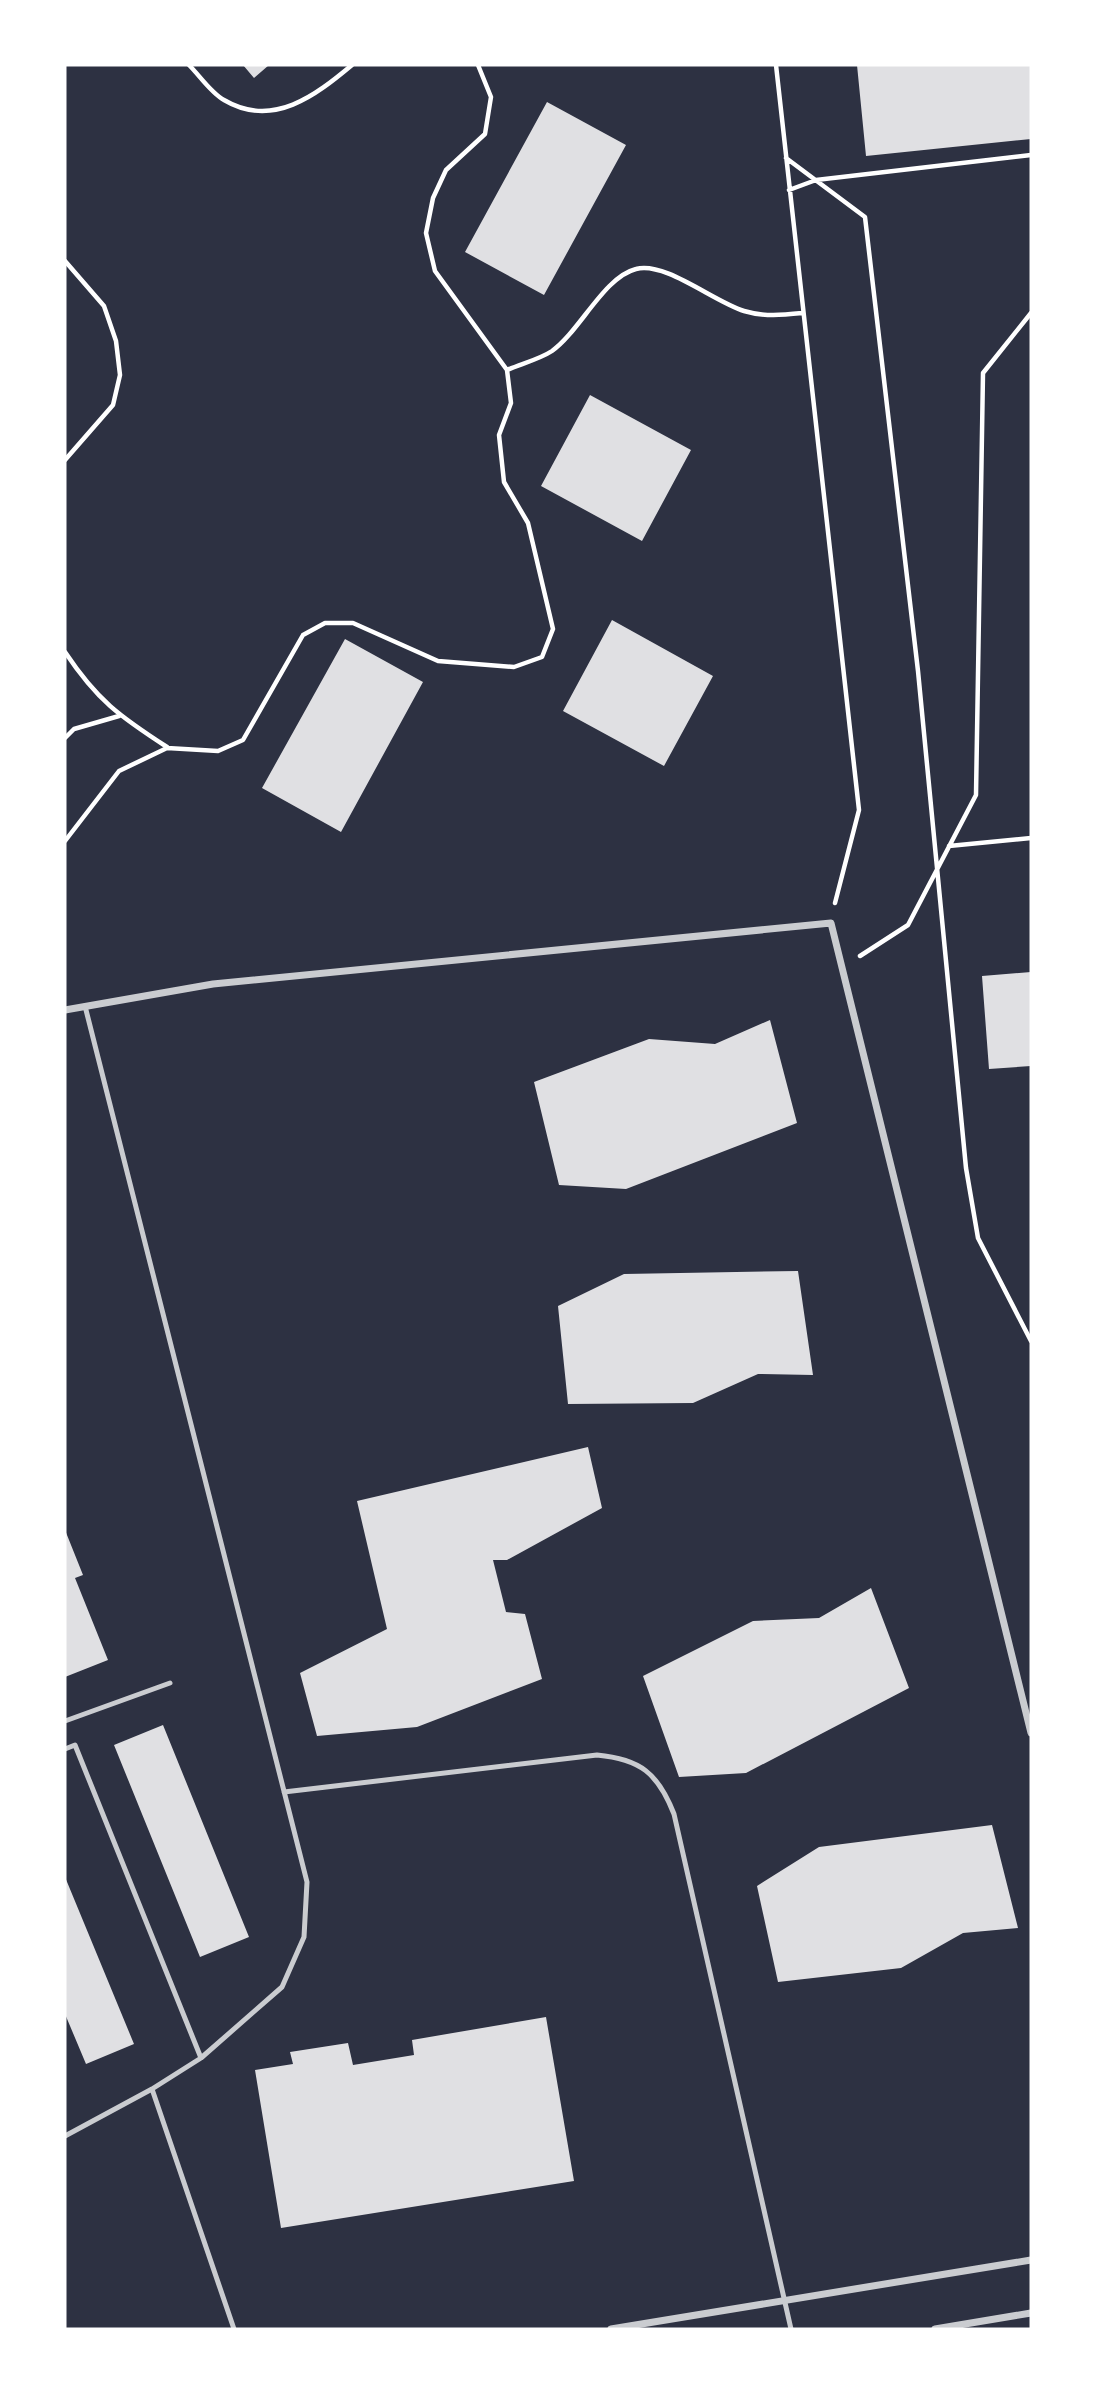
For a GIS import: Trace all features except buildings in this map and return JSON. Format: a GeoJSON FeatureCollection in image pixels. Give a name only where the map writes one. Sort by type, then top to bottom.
{"type":"FeatureCollection","features":[{"type":"Feature","properties":{"kind":"street"},"geometry":{"type":"LineString","coordinates":[[65,1010],[214,984],[831,923],[1031,1733]]}},
{"type":"Feature","properties":{"kind":"street"},"geometry":{"type":"LineString","coordinates":[[611,2329],[1031,2260]]}},
{"type":"Feature","properties":{"kind":"street"},"geometry":{"type":"LineString","coordinates":[[935,2329],[1031,2313]]}},
{"type":"Feature","properties":{"kind":"lane"},"geometry":{"type":"LineString","coordinates":[[65,2136],[152,2089],[201,2058],[282,1987],[304,1937],[307,1882],[85,1006]]}},
{"type":"Feature","properties":{"kind":"lane"},"geometry":{"type":"LineString","coordinates":[[65,1721],[170,1683]]}},
{"type":"Feature","properties":{"kind":"lane"},"geometry":{"type":"LineString","coordinates":[[65,1749],[75,1745],[201,2058]]}},
{"type":"Feature","properties":{"kind":"lane"},"geometry":{"type":"LineString","coordinates":[[284,1793],[597,1755],[623,1757],[646,1770],[664,1790],[674,1814],[791,2329]]}},
{"type":"Feature","properties":{"kind":"lane"},"geometry":{"type":"LineString","coordinates":[[152,2089],[233,2329]]}},
{"type":"Feature","properties":{"kind":"path"},"geometry":{"type":"LineString","coordinates":[[189,65],[223,100],[255,111],[285,110],[314,97],[352,65]]}},
{"type":"Feature","properties":{"kind":"path"},"geometry":{"type":"LineString","coordinates":[[65,841],[118,771],[167,748],[218,751],[243,740],[303,635],[325,623],[354,623],[438,661],[514,667],[542,657],[553,629],[528,523],[504,482],[499,435],[511,403],[507,370],[435,271],[426,233],[433,198],[446,170],[485,134],[491,97],[478,65]]}},
{"type":"Feature","properties":{"kind":"path"},"geometry":{"type":"LineString","coordinates":[[776,65],[859,810],[831,923]]}},
{"type":"Feature","properties":{"kind":"path"},"geometry":{"type":"LineString","coordinates":[[789,190],[816,180],[1031,155]]}},
{"type":"Feature","properties":{"kind":"path"},"geometry":{"type":"LineString","coordinates":[[786,158],[865,217],[918,671],[966,1168],[978,1238],[1031,1341]]}},
{"type":"Feature","properties":{"kind":"path"},"geometry":{"type":"LineString","coordinates":[[65,261],[104,306],[116,341],[120,375],[113,405],[65,460]]}},
{"type":"Feature","properties":{"kind":"path"},"geometry":{"type":"LineString","coordinates":[[507,370],[551,352],[575,330],[613,282],[636,269],[666,271],[700,292],[744,311],[771,316],[803,313]]}},
{"type":"Feature","properties":{"kind":"path"},"geometry":{"type":"LineString","coordinates":[[842,968],[908,925],[976,795],[983,373],[1031,313]]}},
{"type":"Feature","properties":{"kind":"path"},"geometry":{"type":"LineString","coordinates":[[65,652],[88,688],[120,716],[167,748]]}},
{"type":"Feature","properties":{"kind":"path"},"geometry":{"type":"LineString","coordinates":[[65,738],[74,729],[120,716]]}},
{"type":"Feature","properties":{"kind":"path"},"geometry":{"type":"LineString","coordinates":[[949,846],[1031,838]]}}]}
